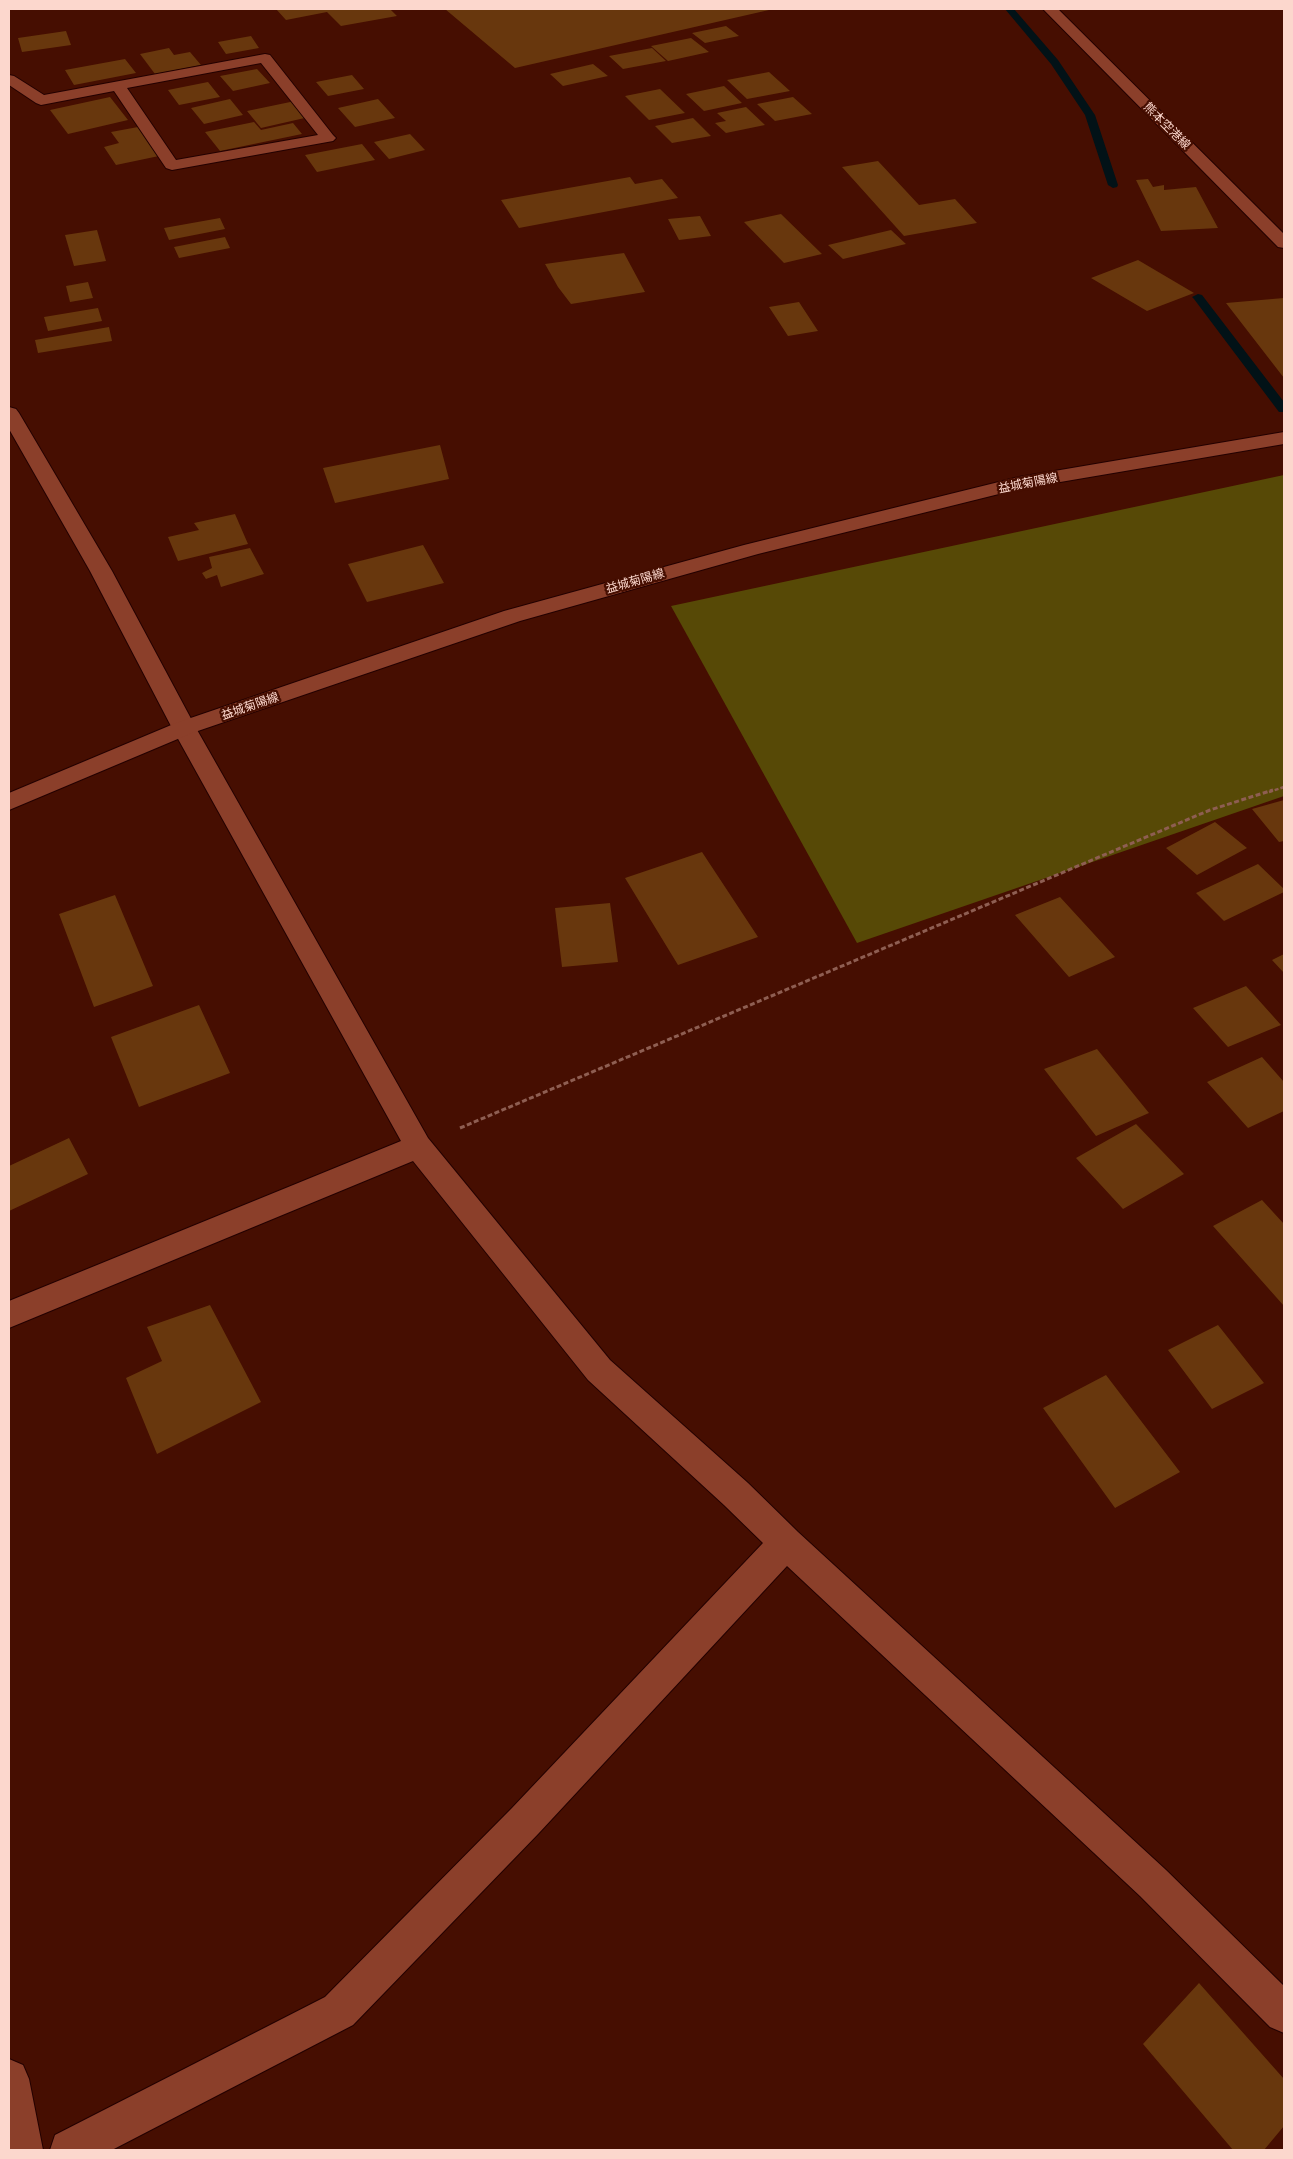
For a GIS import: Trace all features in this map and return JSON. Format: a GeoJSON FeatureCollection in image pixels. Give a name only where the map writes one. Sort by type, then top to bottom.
{"type":"FeatureCollection","features":[{"type":"Feature","properties":{"kind":"street","name":"熊本空港線"},"geometry":{"type":"LineString","coordinates":[[1050,9],[1284,243]]}},
{"type":"Feature","properties":{"kind":"street"},"geometry":{"type":"LineString","coordinates":[[9,79],[41,100],[265,58],[328,138],[172,164],[118,86]]}},
{"type":"Feature","properties":{"kind":"street"},"geometry":{"type":"LineString","coordinates":[[9,413],[101,571],[184,728],[418,1146],[599,1370],[736,1494],[786,1543],[1153,1883],[1284,2013]]}},
{"type":"Feature","properties":{"kind":"street","name":"益城菊陽線"},"geometry":{"type":"LineString","coordinates":[[9,802],[184,728],[512,616],[751,549],[1019,483],[1284,438]]}},
{"type":"Feature","properties":{"kind":"street"},"geometry":{"type":"LineString","coordinates":[[9,1315],[418,1146]]}},
{"type":"Feature","properties":{"kind":"street"},"geometry":{"type":"LineString","coordinates":[[70,2150],[340,2011],[525,1821],[786,1543]]}},
{"type":"Feature","properties":{"kind":"street"},"geometry":{"type":"LineString","coordinates":[[9,2079],[23,2150]]}},
{"type":"Feature","properties":{"kind":"path"},"geometry":{"type":"LineString","coordinates":[[418,1146],[1210,810],[1284,787]]}},
{"type":"Feature","properties":{"kind":"shaded area"},"geometry":{"type":"Polygon","coordinates":[[[1284,475],[1284,796],[857,943],[671,606],[1284,475]]]}},
{"type":"Feature","properties":{"kind":"building"},"geometry":{"type":"Polygon","coordinates":[[[276,9],[390,9],[397,16],[341,26],[327,12],[286,20],[276,9]]]}},
{"type":"Feature","properties":{"kind":"building"},"geometry":{"type":"Polygon","coordinates":[[[445,9],[769,9],[769,10],[515,68],[445,9]]]}},
{"type":"Feature","properties":{"kind":"building"},"geometry":{"type":"Polygon","coordinates":[[[726,26],[739,36],[705,43],[692,33],[726,26]]]}},
{"type":"Feature","properties":{"kind":"building"},"geometry":{"type":"Polygon","coordinates":[[[66,31],[71,45],[22,52],[18,38],[66,31]]]}},
{"type":"Feature","properties":{"kind":"building"},"geometry":{"type":"Polygon","coordinates":[[[251,36],[259,48],[226,54],[218,42],[251,36]]]}},
{"type":"Feature","properties":{"kind":"building"},"geometry":{"type":"Polygon","coordinates":[[[691,38],[709,52],[668,61],[651,46],[691,38]]]}},
{"type":"Feature","properties":{"kind":"building"},"geometry":{"type":"Polygon","coordinates":[[[169,48],[174,55],[190,52],[201,65],[155,74],[140,54],[169,48]]]}},
{"type":"Feature","properties":{"kind":"building"},"geometry":{"type":"Polygon","coordinates":[[[652,48],[666,61],[623,69],[609,56],[652,48]]]}},
{"type":"Feature","properties":{"kind":"building"},"geometry":{"type":"Polygon","coordinates":[[[125,59],[136,73],[74,85],[65,70],[125,59]]]}},
{"type":"Feature","properties":{"kind":"building"},"geometry":{"type":"Polygon","coordinates":[[[593,64],[608,76],[563,86],[550,74],[593,64]]]}},
{"type":"Feature","properties":{"kind":"building"},"geometry":{"type":"Polygon","coordinates":[[[257,69],[270,83],[233,91],[220,76],[257,69]]]}},
{"type":"Feature","properties":{"kind":"building"},"geometry":{"type":"Polygon","coordinates":[[[769,72],[790,91],[747,99],[727,80],[769,72]]]}},
{"type":"Feature","properties":{"kind":"building"},"geometry":{"type":"Polygon","coordinates":[[[352,75],[364,89],[328,96],[316,82],[352,75]]]}},
{"type":"Feature","properties":{"kind":"building"},"geometry":{"type":"Polygon","coordinates":[[[208,82],[220,97],[179,105],[168,90],[208,82]]]}},
{"type":"Feature","properties":{"kind":"building"},"geometry":{"type":"Polygon","coordinates":[[[724,86],[742,103],[704,111],[686,94],[724,86]]]}},
{"type":"Feature","properties":{"kind":"building"},"geometry":{"type":"Polygon","coordinates":[[[660,89],[685,113],[649,120],[625,96],[660,89]]]}},
{"type":"Feature","properties":{"kind":"building"},"geometry":{"type":"Polygon","coordinates":[[[110,97],[128,120],[68,134],[50,110],[110,97]]]}},
{"type":"Feature","properties":{"kind":"building"},"geometry":{"type":"Polygon","coordinates":[[[793,97],[812,114],[775,121],[757,104],[793,97]]]}},
{"type":"Feature","properties":{"kind":"building"},"geometry":{"type":"Polygon","coordinates":[[[230,99],[243,115],[204,124],[191,108],[230,99]]]}},
{"type":"Feature","properties":{"kind":"building"},"geometry":{"type":"Polygon","coordinates":[[[378,99],[395,118],[355,127],[338,108],[378,99]]]}},
{"type":"Feature","properties":{"kind":"building"},"geometry":{"type":"Polygon","coordinates":[[[295,101],[309,117],[261,128],[247,111],[295,101]]]}},
{"type":"Feature","properties":{"kind":"building"},"geometry":{"type":"Polygon","coordinates":[[[746,107],[765,125],[726,133],[715,123],[726,121],[717,113],[746,107]]]}},
{"type":"Feature","properties":{"kind":"building"},"geometry":{"type":"Polygon","coordinates":[[[693,118],[711,136],[672,143],[655,126],[693,118]]]}},
{"type":"Feature","properties":{"kind":"building"},"geometry":{"type":"Polygon","coordinates":[[[254,122],[261,130],[293,123],[302,134],[220,151],[205,132],[254,122]]]}},
{"type":"Feature","properties":{"kind":"building"},"geometry":{"type":"Polygon","coordinates":[[[138,127],[159,156],[116,165],[104,147],[119,143],[111,132],[138,127]]]}},
{"type":"Feature","properties":{"kind":"building"},"geometry":{"type":"Polygon","coordinates":[[[410,134],[425,150],[389,159],[374,142],[410,134]]]}},
{"type":"Feature","properties":{"kind":"building"},"geometry":{"type":"Polygon","coordinates":[[[362,144],[375,160],[317,172],[305,155],[362,144]]]}},
{"type":"Feature","properties":{"kind":"building"},"geometry":{"type":"Polygon","coordinates":[[[878,161],[919,205],[955,199],[977,223],[904,236],[842,167],[878,161]]]}},
{"type":"Feature","properties":{"kind":"building"},"geometry":{"type":"Polygon","coordinates":[[[630,177],[635,184],[662,179],[678,198],[519,228],[501,200],[630,177]]]}},
{"type":"Feature","properties":{"kind":"building"},"geometry":{"type":"Polygon","coordinates":[[[1148,179],[1153,187],[1164,185],[1164,190],[1196,187],[1218,228],[1161,231],[1136,180],[1148,179]]]}},
{"type":"Feature","properties":{"kind":"building"},"geometry":{"type":"Polygon","coordinates":[[[781,214],[822,254],[784,263],[744,222],[781,214]]]}},
{"type":"Feature","properties":{"kind":"building"},"geometry":{"type":"Polygon","coordinates":[[[700,216],[711,236],[679,240],[668,219],[700,216]]]}},
{"type":"Feature","properties":{"kind":"building"},"geometry":{"type":"Polygon","coordinates":[[[220,218],[225,229],[169,240],[164,228],[220,218]]]}},
{"type":"Feature","properties":{"kind":"building"},"geometry":{"type":"Polygon","coordinates":[[[97,230],[106,261],[74,266],[65,235],[97,230]]]}},
{"type":"Feature","properties":{"kind":"building"},"geometry":{"type":"Polygon","coordinates":[[[891,230],[906,244],[843,259],[828,245],[891,230]]]}},
{"type":"Feature","properties":{"kind":"building"},"geometry":{"type":"Polygon","coordinates":[[[225,237],[230,248],[179,258],[174,247],[225,237]]]}},
{"type":"Feature","properties":{"kind":"building"},"geometry":{"type":"Polygon","coordinates":[[[624,253],[645,292],[571,304],[558,287],[545,264],[624,253]]]}},
{"type":"Feature","properties":{"kind":"building"},"geometry":{"type":"Polygon","coordinates":[[[1138,260],[1194,293],[1147,311],[1091,278],[1138,260]]]}},
{"type":"Feature","properties":{"kind":"building"},"geometry":{"type":"Polygon","coordinates":[[[88,282],[93,298],[70,302],[66,286],[88,282]]]}},
{"type":"Feature","properties":{"kind":"building"},"geometry":{"type":"Polygon","coordinates":[[[1284,298],[1284,378],[1226,303],[1284,298]]]}},
{"type":"Feature","properties":{"kind":"building"},"geometry":{"type":"Polygon","coordinates":[[[799,302],[818,331],[788,336],[769,307],[799,302]]]}},
{"type":"Feature","properties":{"kind":"building"},"geometry":{"type":"Polygon","coordinates":[[[98,308],[102,321],[48,331],[44,317],[98,308]]]}},
{"type":"Feature","properties":{"kind":"building"},"geometry":{"type":"Polygon","coordinates":[[[109,327],[112,341],[38,353],[35,340],[109,327]]]}},
{"type":"Feature","properties":{"kind":"building"},"geometry":{"type":"Polygon","coordinates":[[[440,445],[449,479],[335,503],[323,468],[440,445]]]}},
{"type":"Feature","properties":{"kind":"building"},"geometry":{"type":"Polygon","coordinates":[[[235,514],[248,544],[178,561],[168,537],[199,530],[194,523],[235,514]]]}},
{"type":"Feature","properties":{"kind":"building"},"geometry":{"type":"Polygon","coordinates":[[[423,545],[444,583],[367,602],[348,564],[423,545]]]}},
{"type":"Feature","properties":{"kind":"building"},"geometry":{"type":"Polygon","coordinates":[[[250,548],[264,574],[221,587],[217,575],[206,579],[202,573],[212,568],[209,557],[250,548]]]}},
{"type":"Feature","properties":{"kind":"building"},"geometry":{"type":"Polygon","coordinates":[[[1284,800],[1284,841],[1279,842],[1252,809],[1284,800]]]}},
{"type":"Feature","properties":{"kind":"building"},"geometry":{"type":"Polygon","coordinates":[[[1215,822],[1247,848],[1197,875],[1166,848],[1215,822]]]}},
{"type":"Feature","properties":{"kind":"building"},"geometry":{"type":"Polygon","coordinates":[[[702,852],[758,937],[678,965],[625,878],[702,852]]]}},
{"type":"Feature","properties":{"kind":"building"},"geometry":{"type":"Polygon","coordinates":[[[1258,864],[1284,889],[1284,892],[1224,921],[1196,893],[1258,864]]]}},
{"type":"Feature","properties":{"kind":"building"},"geometry":{"type":"Polygon","coordinates":[[[115,895],[153,986],[94,1007],[59,914],[115,895]]]}},
{"type":"Feature","properties":{"kind":"building"},"geometry":{"type":"Polygon","coordinates":[[[1060,897],[1115,957],[1069,977],[1015,915],[1060,897]]]}},
{"type":"Feature","properties":{"kind":"building"},"geometry":{"type":"Polygon","coordinates":[[[610,903],[618,962],[562,967],[555,908],[610,903]]]}},
{"type":"Feature","properties":{"kind":"building"},"geometry":{"type":"Polygon","coordinates":[[[1284,954],[1284,973],[1272,960],[1284,954]]]}},
{"type":"Feature","properties":{"kind":"building"},"geometry":{"type":"Polygon","coordinates":[[[1246,986],[1281,1025],[1228,1047],[1193,1008],[1246,986]]]}},
{"type":"Feature","properties":{"kind":"building"},"geometry":{"type":"Polygon","coordinates":[[[199,1005],[230,1073],[139,1107],[111,1037],[199,1005]]]}},
{"type":"Feature","properties":{"kind":"building"},"geometry":{"type":"Polygon","coordinates":[[[1097,1049],[1149,1113],[1096,1136],[1044,1069],[1097,1049]]]}},
{"type":"Feature","properties":{"kind":"building"},"geometry":{"type":"Polygon","coordinates":[[[1262,1057],[1284,1082],[1284,1111],[1248,1128],[1207,1082],[1262,1057]]]}},
{"type":"Feature","properties":{"kind":"building"},"geometry":{"type":"Polygon","coordinates":[[[1136,1124],[1184,1174],[1123,1209],[1076,1158],[1136,1124]]]}},
{"type":"Feature","properties":{"kind":"building"},"geometry":{"type":"Polygon","coordinates":[[[69,1138],[88,1174],[9,1211],[9,1166],[69,1138]]]}},
{"type":"Feature","properties":{"kind":"building"},"geometry":{"type":"Polygon","coordinates":[[[1262,1200],[1284,1224],[1284,1306],[1213,1226],[1262,1200]]]}},
{"type":"Feature","properties":{"kind":"building"},"geometry":{"type":"Polygon","coordinates":[[[210,1305],[261,1402],[157,1454],[126,1378],[162,1361],[147,1327],[210,1305]]]}},
{"type":"Feature","properties":{"kind":"building"},"geometry":{"type":"Polygon","coordinates":[[[1218,1325],[1264,1383],[1212,1409],[1168,1350],[1218,1325]]]}},
{"type":"Feature","properties":{"kind":"building"},"geometry":{"type":"Polygon","coordinates":[[[1106,1375],[1180,1472],[1115,1508],[1043,1408],[1106,1375]]]}},
{"type":"Feature","properties":{"kind":"building"},"geometry":{"type":"Polygon","coordinates":[[[1199,1983],[1284,2079],[1284,2126],[1264,2150],[1233,2150],[1143,2044],[1199,1983]]]}},
{"type":"Feature","properties":{"kind":"waterway"},"geometry":{"type":"LineString","coordinates":[[1009,9],[1055,62],[1090,115],[1113,185]]}},
{"type":"Feature","properties":{"kind":"waterway"},"geometry":{"type":"LineString","coordinates":[[1198,297],[1283,409]]}}]}
